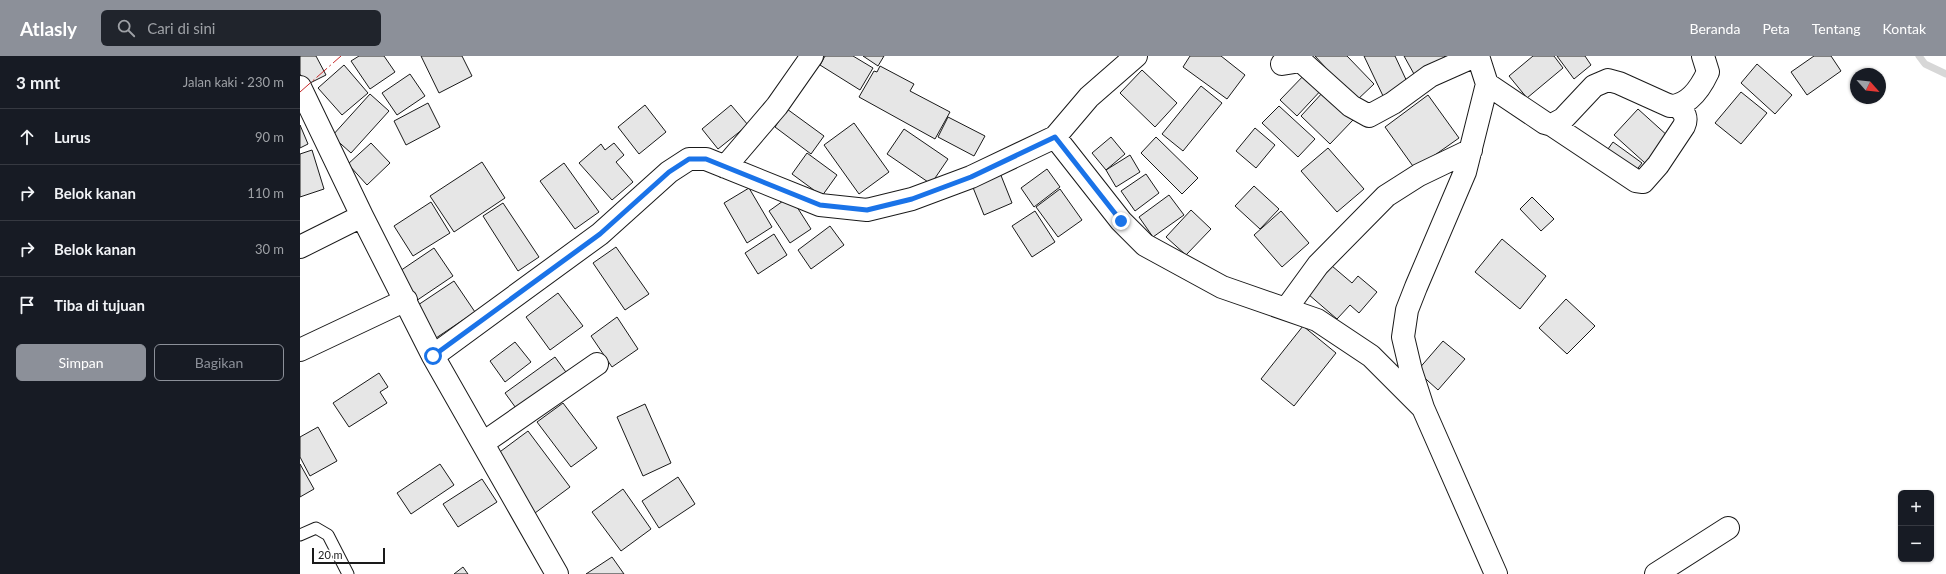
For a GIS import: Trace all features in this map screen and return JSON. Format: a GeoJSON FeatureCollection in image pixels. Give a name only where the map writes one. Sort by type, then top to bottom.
{"type":"FeatureCollection","features":[{"type":"Feature","properties":{"kind":"street"},"geometry":{"type":"LineString","coordinates":[[724,167],[777,106],[812,56]]}},
{"type":"Feature","properties":{"kind":"street"},"geometry":{"type":"LineString","coordinates":[[433,356],[600,234],[669,172],[689,159],[706,159],[820,205],[867,210],[912,199],[971,177],[1055,137],[1089,97],[1136,56]]}},
{"type":"Feature","properties":{"kind":"street"},"geometry":{"type":"LineString","coordinates":[[1282,64],[1301,61],[1351,106],[1369,116],[1393,104],[1430,76],[1476,56],[1487,84],[1471,150],[1465,172],[1416,287],[1408,310],[1403,338],[1411,371],[1423,408],[1496,574]]}},
{"type":"Feature","properties":{"kind":"street"},"geometry":{"type":"LineString","coordinates":[[1552,125],[1563,118],[1594,86],[1608,80],[1619,83],[1670,106],[1678,106],[1686,102],[1703,82],[1708,72],[1703,56]]}},
{"type":"Feature","properties":{"kind":"street"},"geometry":{"type":"LineString","coordinates":[[1487,84],[1552,125],[1601,159],[1636,181],[1641,182],[1643,182],[1658,165],[1684,126],[1686,117],[1678,106]]}},
{"type":"Feature","properties":{"kind":"street"},"geometry":{"type":"LineString","coordinates":[[300,87],[362,216],[406,300],[433,356],[557,574]]}},
{"type":"Feature","properties":{"kind":"street"},"geometry":{"type":"LineString","coordinates":[[1055,137],[1121,221],[1145,245],[1222,288],[1317,320],[1371,356],[1423,408]]}},
{"type":"Feature","properties":{"kind":"street"},"geometry":{"type":"LineString","coordinates":[[1286,309],[1318,265],[1386,196],[1419,175],[1471,150]]}},
{"type":"Feature","properties":{"kind":"street"},"geometry":{"type":"LineString","coordinates":[[300,247],[362,216]]}},
{"type":"Feature","properties":{"kind":"street"},"geometry":{"type":"LineString","coordinates":[[300,350],[406,300]]}},
{"type":"Feature","properties":{"kind":"street"},"geometry":{"type":"LineString","coordinates":[[483,443],[597,364]]}},
{"type":"Feature","properties":{"kind":"street"},"geometry":{"type":"LineString","coordinates":[[1656,574],[1728,528]]}},
{"type":"Feature","properties":{"kind":"lane"},"geometry":{"type":"LineString","coordinates":[[300,535],[316,528],[328,535],[348,574]]}},
{"type":"Feature","properties":{"kind":"building"},"geometry":{"type":"Polygon","coordinates":[[[300,56],[316,56],[326,75],[306,85],[300,74],[300,56]]]}},
{"type":"Feature","properties":{"kind":"building"},"geometry":{"type":"Polygon","coordinates":[[[359,56],[384,56],[395,72],[370,89],[351,61],[359,56]]]}},
{"type":"Feature","properties":{"kind":"building"},"geometry":{"type":"Polygon","coordinates":[[[421,56],[462,56],[472,76],[439,93],[421,56]]]}},
{"type":"Feature","properties":{"kind":"building"},"geometry":{"type":"Polygon","coordinates":[[[825,56],[853,56],[873,68],[860,90],[820,65],[825,56]]]}},
{"type":"Feature","properties":{"kind":"building"},"geometry":{"type":"Polygon","coordinates":[[[863,56],[884,56],[878,66],[863,56]]]}},
{"type":"Feature","properties":{"kind":"building"},"geometry":{"type":"Polygon","coordinates":[[[1190,56],[1221,56],[1245,75],[1227,99],[1183,67],[1190,56]]]}},
{"type":"Feature","properties":{"kind":"building"},"geometry":{"type":"Polygon","coordinates":[[[1315,56],[1347,56],[1374,84],[1356,101],[1315,56]]]}},
{"type":"Feature","properties":{"kind":"building"},"geometry":{"type":"Polygon","coordinates":[[[1364,56],[1395,56],[1409,86],[1384,98],[1364,56]]]}},
{"type":"Feature","properties":{"kind":"building"},"geometry":{"type":"Polygon","coordinates":[[[1404,56],[1444,56],[1445,57],[1414,74],[1404,56]]]}},
{"type":"Feature","properties":{"kind":"building"},"geometry":{"type":"Polygon","coordinates":[[[1533,56],[1554,56],[1563,68],[1527,98],[1509,76],[1533,56]]]}},
{"type":"Feature","properties":{"kind":"building"},"geometry":{"type":"Polygon","coordinates":[[[1557,56],[1585,56],[1591,65],[1574,79],[1557,56]]]}},
{"type":"Feature","properties":{"kind":"building"},"geometry":{"type":"Polygon","coordinates":[[[1814,56],[1831,56],[1841,71],[1807,95],[1791,72],[1814,56]]]}},
{"type":"Feature","properties":{"kind":"building"},"geometry":{"type":"Polygon","coordinates":[[[1757,64],[1792,95],[1775,114],[1741,83],[1757,64]]]}},
{"type":"Feature","properties":{"kind":"building"},"geometry":{"type":"Polygon","coordinates":[[[344,65],[368,93],[342,115],[318,88],[344,65]]]}},
{"type":"Feature","properties":{"kind":"building"},"geometry":{"type":"Polygon","coordinates":[[[880,66],[914,84],[910,91],[950,112],[935,139],[859,97],[874,71],[877,72],[880,66]]]}},
{"type":"Feature","properties":{"kind":"building"},"geometry":{"type":"Polygon","coordinates":[[[1142,70],[1177,103],[1155,127],[1120,93],[1142,70]]]}},
{"type":"Feature","properties":{"kind":"building"},"geometry":{"type":"Polygon","coordinates":[[[1308,71],[1324,87],[1297,116],[1280,100],[1308,71]]]}},
{"type":"Feature","properties":{"kind":"building"},"geometry":{"type":"Polygon","coordinates":[[[410,74],[425,96],[397,115],[382,93],[410,74]]]}},
{"type":"Feature","properties":{"kind":"building"},"geometry":{"type":"Polygon","coordinates":[[[1201,86],[1222,103],[1183,151],[1162,134],[1201,86]]]}},
{"type":"Feature","properties":{"kind":"building"},"geometry":{"type":"Polygon","coordinates":[[[1324,91],[1353,120],[1330,144],[1301,116],[1324,91]]]}},
{"type":"Feature","properties":{"kind":"building"},"geometry":{"type":"Polygon","coordinates":[[[1741,92],[1767,113],[1741,144],[1715,123],[1741,92]]]}},
{"type":"Feature","properties":{"kind":"building"},"geometry":{"type":"Polygon","coordinates":[[[370,94],[389,111],[351,153],[332,136],[370,94]]]}},
{"type":"Feature","properties":{"kind":"building"},"geometry":{"type":"Polygon","coordinates":[[[1428,95],[1459,138],[1415,169],[1385,127],[1428,95]]]}},
{"type":"Feature","properties":{"kind":"building"},"geometry":{"type":"Polygon","coordinates":[[[428,103],[440,127],[406,145],[394,121],[428,103]]]}},
{"type":"Feature","properties":{"kind":"building"},"geometry":{"type":"Polygon","coordinates":[[[645,105],[666,132],[639,154],[618,127],[645,105]]]}},
{"type":"Feature","properties":{"kind":"building"},"geometry":{"type":"Polygon","coordinates":[[[731,105],[748,125],[718,149],[702,129],[731,105]]]}},
{"type":"Feature","properties":{"kind":"building"},"geometry":{"type":"Polygon","coordinates":[[[1279,106],[1315,139],[1298,157],[1262,123],[1279,106]]]}},
{"type":"Feature","properties":{"kind":"building"},"geometry":{"type":"Polygon","coordinates":[[[787,109],[824,136],[811,154],[775,127],[787,109]]]}},
{"type":"Feature","properties":{"kind":"building"},"geometry":{"type":"Polygon","coordinates":[[[1638,109],[1669,137],[1645,163],[1614,135],[1638,109]]]}},
{"type":"Feature","properties":{"kind":"building"},"geometry":{"type":"Polygon","coordinates":[[[948,117],[985,136],[974,156],[938,137],[948,117]]]}},
{"type":"Feature","properties":{"kind":"building"},"geometry":{"type":"Polygon","coordinates":[[[854,123],[889,172],[859,194],[824,145],[854,123]]]}},
{"type":"Feature","properties":{"kind":"building"},"geometry":{"type":"Polygon","coordinates":[[[300,125],[308,144],[300,148],[300,125]]]}},
{"type":"Feature","properties":{"kind":"building"},"geometry":{"type":"Polygon","coordinates":[[[1255,128],[1275,145],[1256,168],[1236,151],[1255,128]]]}},
{"type":"Feature","properties":{"kind":"building"},"geometry":{"type":"Polygon","coordinates":[[[904,129],[948,159],[931,184],[887,154],[904,129]]]}},
{"type":"Feature","properties":{"kind":"building"},"geometry":{"type":"Polygon","coordinates":[[[1111,137],[1125,154],[1106,170],[1092,153],[1111,137]]]}},
{"type":"Feature","properties":{"kind":"building"},"geometry":{"type":"Polygon","coordinates":[[[1156,137],[1198,178],[1182,194],[1141,153],[1156,137]]]}},
{"type":"Feature","properties":{"kind":"building"},"geometry":{"type":"Polygon","coordinates":[[[1613,142],[1642,163],[1631,177],[1603,156],[1613,142]]]}},
{"type":"Feature","properties":{"kind":"building"},"geometry":{"type":"Polygon","coordinates":[[[371,143],[390,163],[367,185],[348,164],[371,143]]]}},
{"type":"Feature","properties":{"kind":"building"},"geometry":{"type":"Polygon","coordinates":[[[614,143],[624,155],[616,162],[633,182],[612,200],[579,163],[601,144],[605,150],[614,143]]]}},
{"type":"Feature","properties":{"kind":"building"},"geometry":{"type":"Polygon","coordinates":[[[1328,148],[1364,189],[1337,212],[1301,171],[1328,148]]]}},
{"type":"Feature","properties":{"kind":"building"},"geometry":{"type":"Polygon","coordinates":[[[312,150],[324,189],[300,197],[300,154],[312,150]]]}},
{"type":"Feature","properties":{"kind":"building"},"geometry":{"type":"Polygon","coordinates":[[[807,153],[837,175],[822,196],[792,174],[807,153]]]}},
{"type":"Feature","properties":{"kind":"building"},"geometry":{"type":"Polygon","coordinates":[[[1130,155],[1140,172],[1116,187],[1106,170],[1130,155]]]}},
{"type":"Feature","properties":{"kind":"building"},"geometry":{"type":"Polygon","coordinates":[[[482,162],[505,198],[454,232],[430,196],[482,162]]]}},
{"type":"Feature","properties":{"kind":"building"},"geometry":{"type":"Polygon","coordinates":[[[564,163],[599,212],[575,229],[540,181],[564,163]]]}},
{"type":"Feature","properties":{"kind":"building"},"geometry":{"type":"Polygon","coordinates":[[[1047,169],[1060,187],[1034,207],[1021,188],[1047,169]]]}},
{"type":"Feature","properties":{"kind":"building"},"geometry":{"type":"Polygon","coordinates":[[[1000,173],[1012,203],[984,215],[972,185],[1000,173]]]}},
{"type":"Feature","properties":{"kind":"building"},"geometry":{"type":"Polygon","coordinates":[[[1146,174],[1159,193],[1135,211],[1121,191],[1146,174]]]}},
{"type":"Feature","properties":{"kind":"building"},"geometry":{"type":"Polygon","coordinates":[[[1254,186],[1279,209],[1260,229],[1235,206],[1254,186]]]}},
{"type":"Feature","properties":{"kind":"building"},"geometry":{"type":"Polygon","coordinates":[[[749,188],[772,227],[747,243],[724,203],[749,188]]]}},
{"type":"Feature","properties":{"kind":"building"},"geometry":{"type":"Polygon","coordinates":[[[1060,189],[1082,220],[1058,237],[1036,207],[1060,189]]]}},
{"type":"Feature","properties":{"kind":"building"},"geometry":{"type":"Polygon","coordinates":[[[1169,195],[1184,215],[1153,237],[1139,217],[1169,195]]]}},
{"type":"Feature","properties":{"kind":"building"},"geometry":{"type":"Polygon","coordinates":[[[790,196],[811,229],[790,243],[769,211],[790,196]]]}},
{"type":"Feature","properties":{"kind":"building"},"geometry":{"type":"Polygon","coordinates":[[[1532,197],[1554,219],[1541,231],[1520,209],[1532,197]]]}},
{"type":"Feature","properties":{"kind":"building"},"geometry":{"type":"Polygon","coordinates":[[[431,202],[450,233],[413,256],[394,226],[431,202]]]}},
{"type":"Feature","properties":{"kind":"building"},"geometry":{"type":"Polygon","coordinates":[[[503,203],[539,257],[518,271],[483,216],[503,203]]]}},
{"type":"Feature","properties":{"kind":"building"},"geometry":{"type":"Polygon","coordinates":[[[1191,210],[1211,229],[1186,255],[1166,237],[1191,210]]]}},
{"type":"Feature","properties":{"kind":"building"},"geometry":{"type":"Polygon","coordinates":[[[1035,211],[1055,242],[1032,257],[1012,226],[1035,211]]]}},
{"type":"Feature","properties":{"kind":"building"},"geometry":{"type":"Polygon","coordinates":[[[1281,211],[1309,243],[1282,267],[1254,235],[1281,211]]]}},
{"type":"Feature","properties":{"kind":"building"},"geometry":{"type":"Polygon","coordinates":[[[830,226],[844,245],[811,269],[798,250],[830,226]]]}},
{"type":"Feature","properties":{"kind":"building"},"geometry":{"type":"Polygon","coordinates":[[[774,234],[787,255],[758,274],[745,253],[774,234]]]}},
{"type":"Feature","properties":{"kind":"building"},"geometry":{"type":"Polygon","coordinates":[[[1502,239],[1546,276],[1520,309],[1475,272],[1502,239]]]}},
{"type":"Feature","properties":{"kind":"building"},"geometry":{"type":"Polygon","coordinates":[[[616,247],[649,294],[625,310],[593,263],[616,247]]]}},
{"type":"Feature","properties":{"kind":"building"},"geometry":{"type":"Polygon","coordinates":[[[434,248],[453,276],[413,303],[394,275],[434,248]]]}},
{"type":"Feature","properties":{"kind":"building"},"geometry":{"type":"Polygon","coordinates":[[[1332,266],[1352,283],[1358,276],[1377,292],[1359,313],[1350,305],[1337,319],[1308,294],[1332,266]]]}},
{"type":"Feature","properties":{"kind":"building"},"geometry":{"type":"Polygon","coordinates":[[[454,281],[475,312],[436,338],[415,307],[454,281]]]}},
{"type":"Feature","properties":{"kind":"building"},"geometry":{"type":"Polygon","coordinates":[[[558,293],[583,326],[550,350],[526,317],[558,293]]]}},
{"type":"Feature","properties":{"kind":"building"},"geometry":{"type":"Polygon","coordinates":[[[1566,299],[1595,326],[1567,354],[1539,328],[1566,299]]]}},
{"type":"Feature","properties":{"kind":"building"},"geometry":{"type":"Polygon","coordinates":[[[617,317],[638,349],[612,367],[591,336],[617,317]]]}},
{"type":"Feature","properties":{"kind":"building"},"geometry":{"type":"Polygon","coordinates":[[[1303,326],[1336,353],[1294,406],[1261,379],[1303,326]]]}},
{"type":"Feature","properties":{"kind":"building"},"geometry":{"type":"Polygon","coordinates":[[[1443,341],[1465,359],[1438,390],[1417,371],[1443,341]]]}},
{"type":"Feature","properties":{"kind":"building"},"geometry":{"type":"Polygon","coordinates":[[[515,342],[531,362],[505,382],[490,361],[515,342]]]}},
{"type":"Feature","properties":{"kind":"building"},"geometry":{"type":"Polygon","coordinates":[[[555,357],[571,379],[521,415],[505,393],[555,357]]]}},
{"type":"Feature","properties":{"kind":"building"},"geometry":{"type":"Polygon","coordinates":[[[379,373],[388,387],[380,392],[387,403],[349,427],[333,403],[379,373]]]}},
{"type":"Feature","properties":{"kind":"building"},"geometry":{"type":"Polygon","coordinates":[[[563,403],[597,448],[571,467],[537,422],[563,403]]]}},
{"type":"Feature","properties":{"kind":"building"},"geometry":{"type":"Polygon","coordinates":[[[645,404],[671,463],[643,476],[617,417],[645,404]]]}},
{"type":"Feature","properties":{"kind":"building"},"geometry":{"type":"Polygon","coordinates":[[[318,427],[337,461],[310,476],[300,457],[300,437],[318,427]]]}},
{"type":"Feature","properties":{"kind":"building"},"geometry":{"type":"Polygon","coordinates":[[[528,431],[570,487],[535,513],[493,457],[528,431]]]}},
{"type":"Feature","properties":{"kind":"building"},"geometry":{"type":"Polygon","coordinates":[[[300,464],[314,489],[300,497],[300,464]]]}},
{"type":"Feature","properties":{"kind":"building"},"geometry":{"type":"Polygon","coordinates":[[[440,464],[454,485],[411,514],[397,493],[440,464]]]}},
{"type":"Feature","properties":{"kind":"building"},"geometry":{"type":"Polygon","coordinates":[[[678,477],[695,504],[659,528],[642,501],[678,477]]]}},
{"type":"Feature","properties":{"kind":"building"},"geometry":{"type":"Polygon","coordinates":[[[482,479],[497,502],[458,527],[443,504],[482,479]]]}},
{"type":"Feature","properties":{"kind":"building"},"geometry":{"type":"Polygon","coordinates":[[[623,489],[651,529],[621,551],[592,512],[623,489]]]}},
{"type":"Feature","properties":{"kind":"building"},"geometry":{"type":"Polygon","coordinates":[[[612,557],[624,574],[586,574],[612,557]]]}},
{"type":"Feature","properties":{"kind":"building"},"geometry":{"type":"Polygon","coordinates":[[[463,567],[468,574],[454,574],[463,567]]]}},
{"type":"Feature","properties":{"kind":"waterway"},"geometry":{"type":"LineString","coordinates":[[1919,56],[1925,64],[1946,74]]}},
{"type":"Feature","properties":{"kind":"power"},"geometry":{"type":"LineString","coordinates":[[300,92],[341,56]]}},
{"type":"Feature","properties":{"kind":"route"},"geometry":{"type":"LineString","coordinates":[[433,356],[600,234],[669,172],[689,159],[706,159],[820,205],[867,210],[912,199],[971,177],[1055,137],[1077,167],[1121,221]]}}]}
